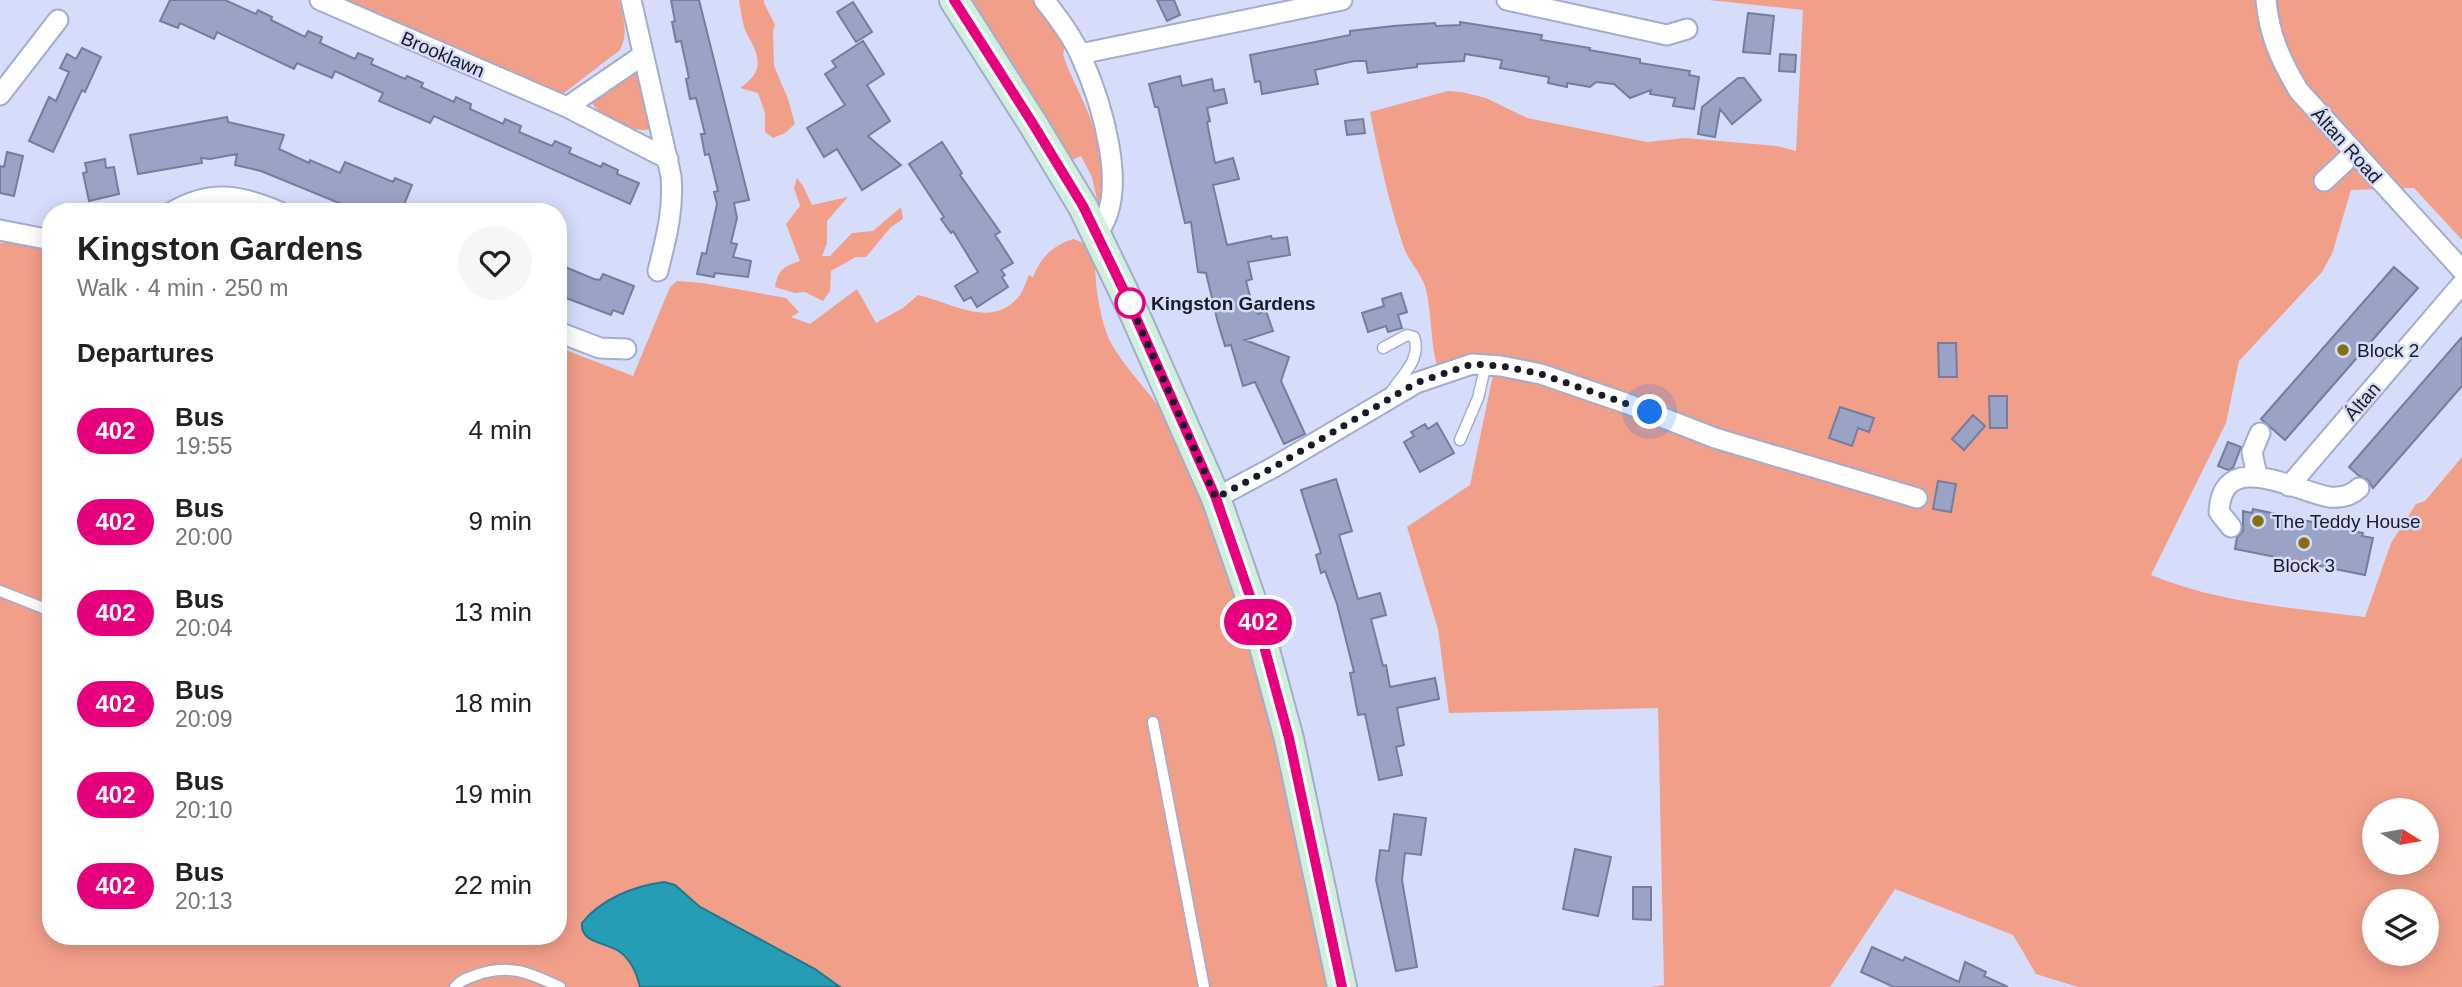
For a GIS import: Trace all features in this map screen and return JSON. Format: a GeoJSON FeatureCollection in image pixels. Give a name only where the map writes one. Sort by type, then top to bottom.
{"type":"FeatureCollection","features":[{"type":"Feature","properties":{"kind":"main road"},"geometry":{"type":"LineString","coordinates":[[954,0],[1033,124],[1096,234],[1216,498],[1252,602],[1286,726],[1342,987]]}},
{"type":"Feature","properties":{"kind":"street","name":"Brooklawn"},"geometry":{"type":"LineString","coordinates":[[320,0],[567,107],[668,159]]}},
{"type":"Feature","properties":{"kind":"street"},"geometry":{"type":"LineString","coordinates":[[631,0],[668,159],[673,200],[658,271]]}},
{"type":"Feature","properties":{"kind":"street"},"geometry":{"type":"LineString","coordinates":[[1044,0],[1080,54],[1110,140],[1109,212],[1106,223],[1096,234]]}},
{"type":"Feature","properties":{"kind":"street"},"geometry":{"type":"LineString","coordinates":[[1080,54],[1342,0]]}},
{"type":"Feature","properties":{"kind":"street"},"geometry":{"type":"LineString","coordinates":[[1507,0],[1667,35],[1687,29]]}},
{"type":"Feature","properties":{"kind":"street","name":"Áltan Road"},"geometry":{"type":"LineString","coordinates":[[2266,0],[2268,26],[2280,60],[2299,91],[2462,270]]}},
{"type":"Feature","properties":{"kind":"street"},"geometry":{"type":"LineString","coordinates":[[0,95],[58,20]]}},
{"type":"Feature","properties":{"kind":"street"},"geometry":{"type":"LineString","coordinates":[[567,107],[643,55]]}},
{"type":"Feature","properties":{"kind":"street"},"geometry":{"type":"LineString","coordinates":[[2324,181],[2354,153]]}},
{"type":"Feature","properties":{"kind":"street"},"geometry":{"type":"LineString","coordinates":[[196,203],[209,198],[238,196],[256,203]]}},
{"type":"Feature","properties":{"kind":"street"},"geometry":{"type":"LineString","coordinates":[[0,230],[42,238]]}},
{"type":"Feature","properties":{"kind":"street","name":"Áltan"},"geometry":{"type":"LineString","coordinates":[[2289,486],[2462,284]]}},
{"type":"Feature","properties":{"kind":"street"},"geometry":{"type":"LineString","coordinates":[[567,335],[600,348],[626,349]]}},
{"type":"Feature","properties":{"kind":"street"},"geometry":{"type":"LineString","coordinates":[[1216,498],[1416,383],[1472,364],[1541,374],[1628,404],[1715,439],[1917,498]]}},
{"type":"Feature","properties":{"kind":"street"},"geometry":{"type":"LineString","coordinates":[[2257,476],[2252,452],[2260,433]]}},
{"type":"Feature","properties":{"kind":"street"},"geometry":{"type":"LineString","coordinates":[[2231,527],[2219,512],[2224,490],[2243,477],[2257,476],[2320,496],[2335,498],[2359,488]]}},
{"type":"Feature","properties":{"kind":"lane"},"geometry":{"type":"LineString","coordinates":[[1383,348],[1408,335],[1414,337],[1417,345],[1413,361],[1391,392],[1391,397]]}},
{"type":"Feature","properties":{"kind":"lane"},"geometry":{"type":"LineString","coordinates":[[1460,440],[1478,398],[1486,364]]}},
{"type":"Feature","properties":{"kind":"lane"},"geometry":{"type":"LineString","coordinates":[[0,591],[42,607]]}},
{"type":"Feature","properties":{"kind":"lane"},"geometry":{"type":"LineString","coordinates":[[1153,722],[1204,987]]}},
{"type":"Feature","properties":{"kind":"lane"},"geometry":{"type":"LineString","coordinates":[[455,987],[461,981],[484,973],[512,969],[560,987]]}},
{"type":"Feature","properties":{"kind":"shaded area"},"geometry":{"type":"Polygon","coordinates":[[[344,0],[619,0],[624,38],[620,50],[564,93],[547,90],[344,0]]]}},
{"type":"Feature","properties":{"kind":"shaded area"},"geometry":{"type":"Polygon","coordinates":[[[739,0],[764,0],[775,25],[774,66],[795,124],[785,133],[773,138],[765,132],[765,113],[758,93],[740,88],[753,76],[758,63],[744,26],[739,0]]]}},
{"type":"Feature","properties":{"kind":"shaded area"},"geometry":{"type":"Polygon","coordinates":[[[970,0],[1032,0],[1049,20],[1065,46],[1063,54],[1067,66],[1090,118],[1101,154],[1104,172],[1099,209],[1092,177],[1081,156],[1072,160],[1013,63],[970,0]]]}},
{"type":"Feature","properties":{"kind":"shaded area"},"geometry":{"type":"Polygon","coordinates":[[[1708,0],[2462,0],[2462,240],[2414,188],[2351,190],[2332,254],[2322,272],[2239,361],[2226,423],[2151,575],[2230,598],[2365,617],[2391,543],[2416,504],[2425,501],[2462,457],[2462,987],[2078,987],[2036,974],[2013,935],[1895,889],[1830,987],[1651,987],[1664,985],[1658,708],[1449,713],[1438,629],[1407,527],[1470,485],[1493,375],[1471,368],[1437,366],[1425,286],[1406,253],[1399,231],[1370,112],[1448,91],[1462,92],[1486,98],[1527,118],[1647,142],[1685,138],[1777,146],[1796,151],[1803,10],[1708,0]]]}},
{"type":"Feature","properties":{"kind":"shaded area"},"geometry":{"type":"Polygon","coordinates":[[[637,69],[641,73],[650,129],[635,129],[618,123],[602,114],[592,103],[595,96],[637,69]]]}},
{"type":"Feature","properties":{"kind":"shaded area"},"geometry":{"type":"Polygon","coordinates":[[[797,178],[812,205],[848,197],[827,221],[827,243],[822,256],[830,256],[852,233],[873,231],[901,207],[903,219],[891,227],[866,257],[856,257],[831,271],[830,291],[823,301],[805,292],[795,293],[775,287],[783,270],[800,261],[786,224],[800,206],[794,188],[797,178]]]}},
{"type":"Feature","properties":{"kind":"shaded area"},"geometry":{"type":"Polygon","coordinates":[[[1073,239],[1081,242],[1091,253],[1101,312],[1111,343],[1162,410],[1176,434],[1213,528],[1270,728],[1327,987],[0,987],[0,243],[11,242],[42,248],[42,945],[567,945],[567,350],[633,376],[670,287],[677,281],[786,298],[799,312],[791,317],[810,324],[857,289],[876,323],[903,308],[918,295],[971,311],[997,311],[1009,306],[1020,295],[1029,275],[1033,277],[1048,253],[1073,239]]]}},
{"type":"Feature","properties":{"kind":"water"},"geometry":{"type":"Polygon","coordinates":[[[664,882],[675,885],[700,907],[815,969],[840,987],[640,987],[627,959],[615,949],[595,942],[585,935],[582,923],[599,907],[619,895],[664,882]]]}},
{"type":"Feature","properties":{"kind":"building"},"geometry":{"type":"Polygon","coordinates":[[[170,0],[225,0],[256,14],[258,10],[272,17],[271,20],[305,37],[308,31],[322,37],[320,43],[355,59],[358,53],[373,59],[371,64],[405,79],[407,76],[423,83],[421,87],[454,102],[456,97],[471,104],[470,109],[503,124],[505,119],[521,126],[519,132],[552,146],[555,141],[571,148],[569,153],[601,167],[603,163],[618,170],[617,174],[639,183],[630,204],[434,116],[430,123],[379,101],[383,93],[335,71],[332,78],[297,63],[294,69],[217,32],[214,39],[180,23],[178,28],[160,21],[170,0]]]}},
{"type":"Feature","properties":{"kind":"building"},"geometry":{"type":"Polygon","coordinates":[[[671,0],[699,0],[749,200],[734,203],[737,218],[731,243],[737,244],[733,257],[751,261],[748,277],[697,274],[702,253],[706,254],[717,204],[714,192],[718,191],[709,154],[705,155],[701,134],[705,134],[696,98],[690,99],[686,79],[689,78],[681,41],[676,42],[672,22],[675,21],[671,0]]]}},
{"type":"Feature","properties":{"kind":"building"},"geometry":{"type":"Polygon","coordinates":[[[1157,0],[1174,0],[1180,15],[1167,21],[1157,0]]]}},
{"type":"Feature","properties":{"kind":"building"},"geometry":{"type":"Polygon","coordinates":[[[853,2],[872,32],[856,42],[837,12],[853,2]]]}},
{"type":"Feature","properties":{"kind":"building"},"geometry":{"type":"Polygon","coordinates":[[[1748,13],[1774,16],[1770,54],[1743,52],[1748,13]]]}},
{"type":"Feature","properties":{"kind":"building"},"geometry":{"type":"Polygon","coordinates":[[[1460,22],[1542,35],[1541,40],[1640,59],[1640,63],[1690,71],[1689,75],[1699,77],[1694,109],[1673,106],[1675,98],[1650,94],[1651,90],[1630,98],[1614,84],[1596,82],[1590,87],[1567,83],[1567,87],[1548,83],[1549,77],[1500,68],[1502,60],[1465,54],[1464,61],[1417,64],[1417,67],[1368,73],[1366,61],[1354,61],[1315,70],[1318,84],[1262,94],[1260,81],[1255,82],[1250,55],[1350,35],[1350,31],[1435,23],[1436,26],[1460,25],[1460,22]]]}},
{"type":"Feature","properties":{"kind":"building"},"geometry":{"type":"Polygon","coordinates":[[[863,41],[884,74],[867,85],[890,121],[868,136],[901,165],[862,190],[837,149],[824,157],[807,128],[845,105],[825,74],[836,67],[832,61],[863,41]]]}},
{"type":"Feature","properties":{"kind":"building"},"geometry":{"type":"Polygon","coordinates":[[[82,48],[101,57],[53,152],[29,141],[49,97],[56,101],[69,72],[60,68],[67,54],[76,59],[82,48]]]}},
{"type":"Feature","properties":{"kind":"building"},"geometry":{"type":"Polygon","coordinates":[[[1780,54],[1796,55],[1795,72],[1779,71],[1780,54]]]}},
{"type":"Feature","properties":{"kind":"building"},"geometry":{"type":"Polygon","coordinates":[[[1180,76],[1182,86],[1212,79],[1214,91],[1224,89],[1227,103],[1207,108],[1210,121],[1207,122],[1215,163],[1233,158],[1239,179],[1213,185],[1227,245],[1271,236],[1272,239],[1287,237],[1290,255],[1248,262],[1252,279],[1246,281],[1254,311],[1258,314],[1266,311],[1273,331],[1245,340],[1289,357],[1281,381],[1305,434],[1284,444],[1255,382],[1243,386],[1231,345],[1225,346],[1206,273],[1198,272],[1191,222],[1185,223],[1158,107],[1155,107],[1149,84],[1180,76]]]}},
{"type":"Feature","properties":{"kind":"building"},"geometry":{"type":"Polygon","coordinates":[[[1738,78],[1744,78],[1761,100],[1732,124],[1720,109],[1715,137],[1698,134],[1702,107],[1738,78]]]}},
{"type":"Feature","properties":{"kind":"building"},"geometry":{"type":"Polygon","coordinates":[[[227,117],[228,122],[284,135],[279,149],[309,163],[310,160],[340,173],[345,162],[393,182],[395,178],[412,185],[405,203],[339,203],[261,171],[235,165],[237,154],[201,158],[202,163],[138,174],[130,135],[227,117]]]}},
{"type":"Feature","properties":{"kind":"building"},"geometry":{"type":"Polygon","coordinates":[[[1363,119],[1365,133],[1347,135],[1345,121],[1363,119]]]}},
{"type":"Feature","properties":{"kind":"building"},"geometry":{"type":"Polygon","coordinates":[[[942,142],[962,173],[960,175],[1000,232],[995,235],[1013,263],[1001,270],[1008,287],[977,307],[971,297],[964,301],[955,286],[978,272],[953,231],[951,233],[941,219],[944,217],[909,164],[942,142]]]}},
{"type":"Feature","properties":{"kind":"building"},"geometry":{"type":"Polygon","coordinates":[[[7,152],[23,156],[14,196],[0,193],[0,166],[4,167],[7,152]]]}},
{"type":"Feature","properties":{"kind":"building"},"geometry":{"type":"Polygon","coordinates":[[[105,159],[106,168],[114,167],[119,194],[89,201],[83,173],[87,172],[85,163],[105,159]]]}},
{"type":"Feature","properties":{"kind":"building","name":"Block 2"},"geometry":{"type":"Polygon","coordinates":[[[2394,267],[2418,288],[2285,440],[2261,419],[2394,267]]]}},
{"type":"Feature","properties":{"kind":"building"},"geometry":{"type":"Polygon","coordinates":[[[567,268],[594,279],[600,280],[603,274],[634,286],[623,314],[613,310],[611,315],[567,298],[567,268]]]}},
{"type":"Feature","properties":{"kind":"building"},"geometry":{"type":"Polygon","coordinates":[[[1401,293],[1407,312],[1398,315],[1402,328],[1388,332],[1386,326],[1368,332],[1362,313],[1384,306],[1382,299],[1401,293]]]}},
{"type":"Feature","properties":{"kind":"building"},"geometry":{"type":"Polygon","coordinates":[[[2462,337],[2462,386],[2373,488],[2368,480],[2349,467],[2462,337]]]}},
{"type":"Feature","properties":{"kind":"building"},"geometry":{"type":"Polygon","coordinates":[[[1938,343],[1956,343],[1957,377],[1939,377],[1938,343]]]}},
{"type":"Feature","properties":{"kind":"building"},"geometry":{"type":"Polygon","coordinates":[[[1989,396],[2007,396],[2007,428],[1990,428],[1989,396]]]}},
{"type":"Feature","properties":{"kind":"building"},"geometry":{"type":"Polygon","coordinates":[[[1840,407],[1874,418],[1869,432],[1858,428],[1852,446],[1829,438],[1840,407]]]}},
{"type":"Feature","properties":{"kind":"building"},"geometry":{"type":"Polygon","coordinates":[[[1973,415],[1985,426],[1964,450],[1952,439],[1973,415]]]}},
{"type":"Feature","properties":{"kind":"building"},"geometry":{"type":"Polygon","coordinates":[[[1437,423],[1454,453],[1420,472],[1404,442],[1414,436],[1411,432],[1425,424],[1428,429],[1437,423]]]}},
{"type":"Feature","properties":{"kind":"building"},"geometry":{"type":"Polygon","coordinates":[[[2228,442],[2241,447],[2233,468],[2228,470],[2218,466],[2228,442]]]}},
{"type":"Feature","properties":{"kind":"building"},"geometry":{"type":"Polygon","coordinates":[[[1336,479],[1352,531],[1339,535],[1358,599],[1380,593],[1386,615],[1371,619],[1390,687],[1435,678],[1439,699],[1397,708],[1404,745],[1396,747],[1402,775],[1379,780],[1365,714],[1358,715],[1350,673],[1354,672],[1337,604],[1325,571],[1321,573],[1316,555],[1321,553],[1301,490],[1336,479]]]}},
{"type":"Feature","properties":{"kind":"building"},"geometry":{"type":"Polygon","coordinates":[[[1938,481],[1956,484],[1951,512],[1933,509],[1938,481]]]}},
{"type":"Feature","properties":{"kind":"building","name":"Block 3"},"geometry":{"type":"Polygon","coordinates":[[[2253,509],[2363,533],[2362,536],[2373,538],[2365,575],[2235,549],[2237,537],[2243,531],[2243,511],[2252,513],[2253,509]]]}},
{"type":"Feature","properties":{"kind":"building"},"geometry":{"type":"Polygon","coordinates":[[[1394,814],[1426,818],[1421,855],[1405,853],[1402,880],[1417,967],[1396,971],[1376,880],[1380,850],[1389,851],[1394,814]]]}},
{"type":"Feature","properties":{"kind":"building"},"geometry":{"type":"Polygon","coordinates":[[[1575,849],[1611,857],[1598,916],[1563,909],[1575,849]]]}},
{"type":"Feature","properties":{"kind":"building"},"geometry":{"type":"Polygon","coordinates":[[[1633,887],[1651,887],[1651,920],[1633,919],[1633,887]]]}},
{"type":"Feature","properties":{"kind":"building"},"geometry":{"type":"Polygon","coordinates":[[[1872,947],[1903,961],[1905,957],[1959,982],[1965,962],[1986,972],[1984,976],[2008,987],[1894,987],[1861,972],[1872,947]]]}},
{"type":"Feature","properties":{"kind":"bus line","name":"402"},"geometry":{"type":"LineString","coordinates":[[954,0],[1083,206],[1126,295],[1216,498],[1237,554],[1270,663],[1310,829],[1342,987]]}},
{"type":"Feature","properties":{"kind":"place","name":"Kingston Gardens"},"geometry":{"type":"Point","coordinates":[1130,303]}},
{"type":"Feature","properties":{"kind":"place","name":"Block 2"},"geometry":{"type":"Point","coordinates":[2343,350]}},
{"type":"Feature","properties":{"kind":"place","name":"The Teddy House"},"geometry":{"type":"Point","coordinates":[2258,521]}},
{"type":"Feature","properties":{"kind":"place","name":"Block 3"},"geometry":{"type":"Point","coordinates":[2304,543]}},
{"type":"Feature","properties":{"kind":"route"},"geometry":{"type":"LineString","coordinates":[[1130,303],[1126,295],[1216,498],[1416,383],[1472,364],[1501,366],[1541,374],[1650,412]]}}]}
